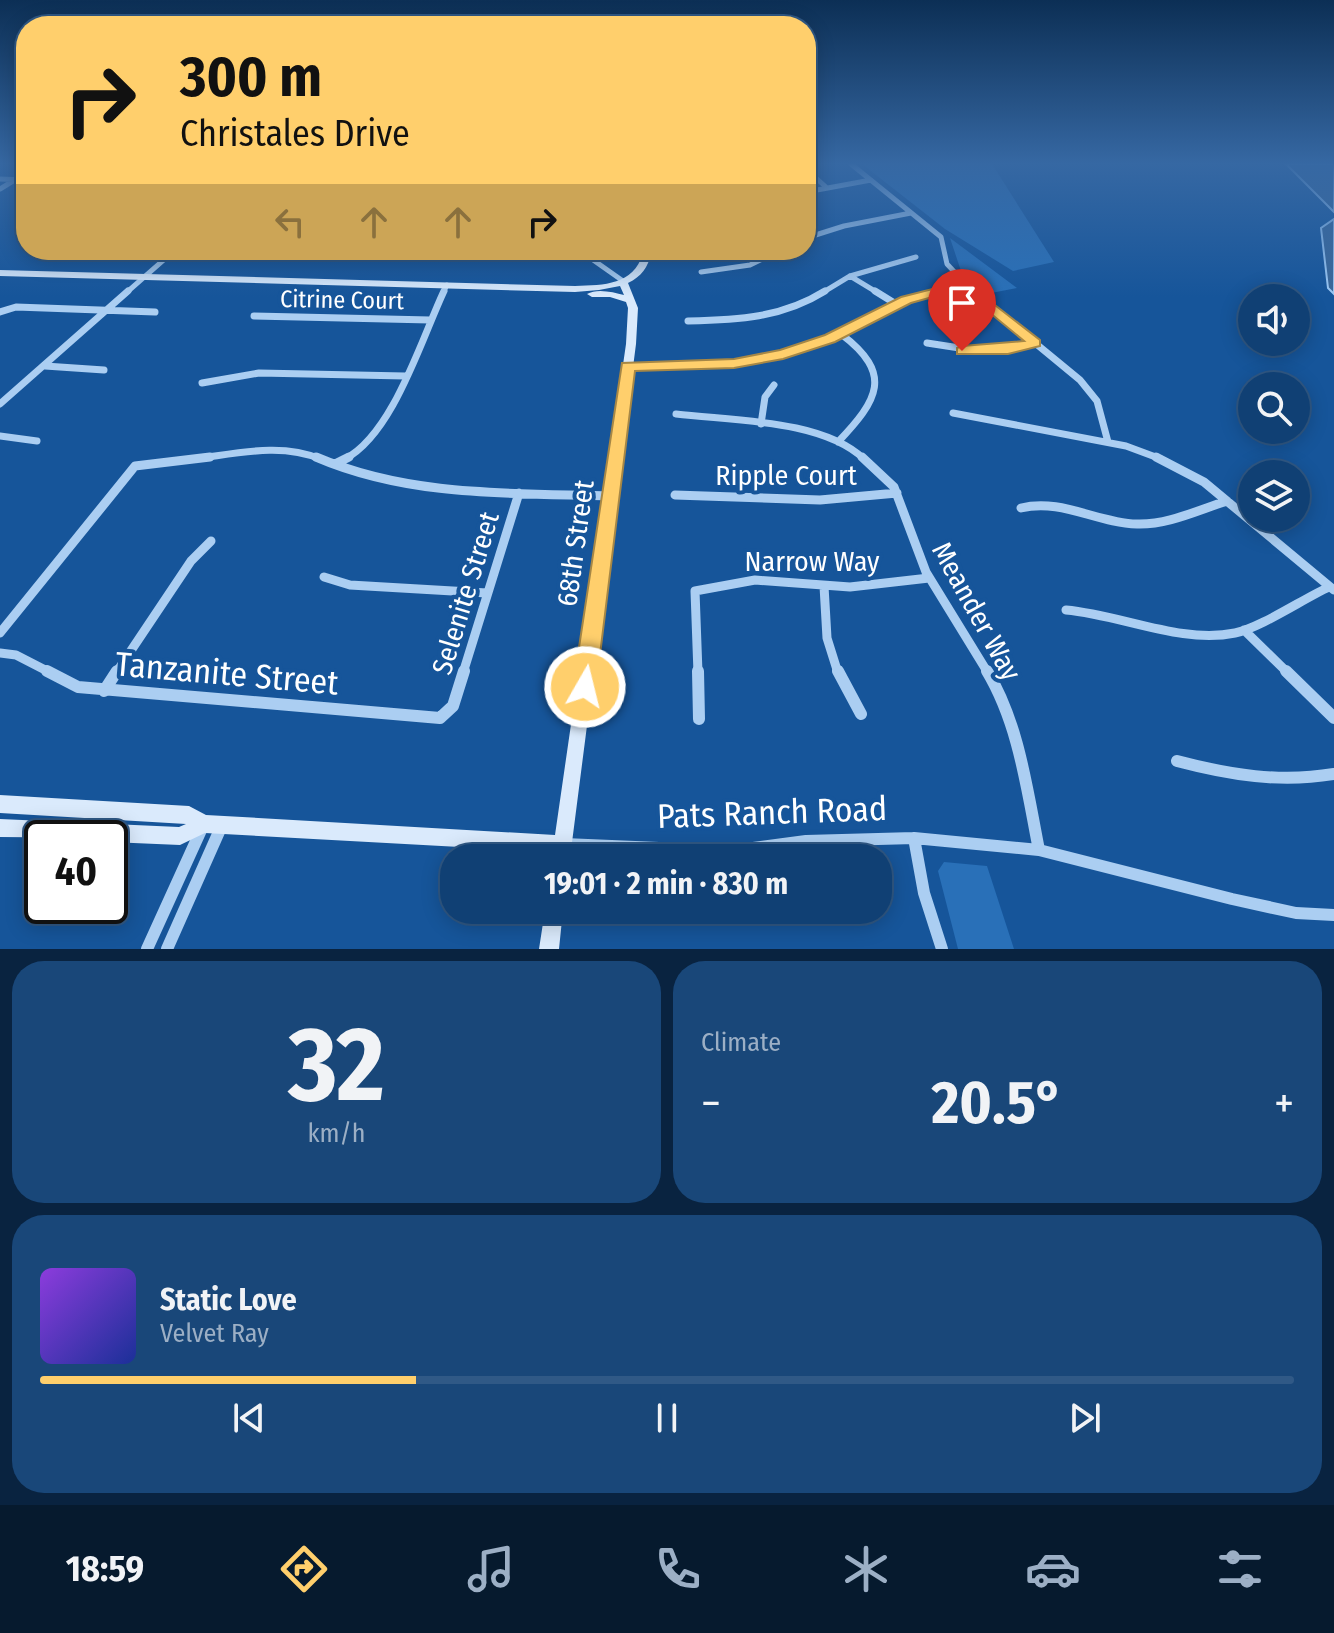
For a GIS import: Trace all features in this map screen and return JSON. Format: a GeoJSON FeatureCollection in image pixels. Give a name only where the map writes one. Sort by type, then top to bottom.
{"type":"FeatureCollection","features":[{"type":"Feature","properties":{"kind":"street"},"geometry":{"type":"LineString","coordinates":[[905,208],[941,237],[950,271],[964,285],[1091,392],[1104,419],[1108,442]]}},
{"type":"Feature","properties":{"kind":"street"},"geometry":{"type":"LineString","coordinates":[[816,235],[911,213]]}},
{"type":"Feature","properties":{"kind":"street"},"geometry":{"type":"LineString","coordinates":[[688,321],[739,320],[784,312],[808,302],[850,276],[916,257]]}},
{"type":"Feature","properties":{"kind":"street"},"geometry":{"type":"LineString","coordinates":[[0,404],[165,260]]}},
{"type":"Feature","properties":{"kind":"street"},"geometry":{"type":"LineString","coordinates":[[593,260],[623,281]]}},
{"type":"Feature","properties":{"kind":"street"},"geometry":{"type":"LineString","coordinates":[[0,273],[554,289],[591,288],[623,281],[645,269],[646,260]]}},
{"type":"Feature","properties":{"kind":"street"},"geometry":{"type":"LineString","coordinates":[[701,272],[750,265],[760,260]]}},
{"type":"Feature","properties":{"kind":"street"},"geometry":{"type":"LineString","coordinates":[[850,276],[896,304]]}},
{"type":"Feature","properties":{"kind":"street","name":"68th Street"},"geometry":{"type":"LineString","coordinates":[[563,844],[628,366],[632,301],[623,281]]}},
{"type":"Feature","properties":{"kind":"street"},"geometry":{"type":"LineString","coordinates":[[335,464],[358,452],[382,425],[447,285]]}},
{"type":"Feature","properties":{"kind":"street"},"geometry":{"type":"LineString","coordinates":[[628,366],[734,364],[783,354],[841,334],[896,304],[964,285]]}},
{"type":"Feature","properties":{"kind":"street"},"geometry":{"type":"LineString","coordinates":[[554,289],[570,293],[611,294],[632,301]]}},
{"type":"Feature","properties":{"kind":"street"},"geometry":{"type":"LineString","coordinates":[[0,312],[9,309],[155,312]]}},
{"type":"Feature","properties":{"kind":"street","name":"Citrine Court"},"geometry":{"type":"LineString","coordinates":[[254,316],[430,320]]}},
{"type":"Feature","properties":{"kind":"street"},"geometry":{"type":"LineString","coordinates":[[838,442],[865,414],[876,394],[872,365],[841,334]]}},
{"type":"Feature","properties":{"kind":"street"},"geometry":{"type":"LineString","coordinates":[[927,343],[979,351],[1008,350],[1035,343]]}},
{"type":"Feature","properties":{"kind":"street"},"geometry":{"type":"LineString","coordinates":[[44,366],[104,370]]}},
{"type":"Feature","properties":{"kind":"street"},"geometry":{"type":"LineString","coordinates":[[202,383],[259,373],[405,376]]}},
{"type":"Feature","properties":{"kind":"street"},"geometry":{"type":"LineString","coordinates":[[761,424],[765,397],[774,385]]}},
{"type":"Feature","properties":{"kind":"street"},"geometry":{"type":"LineString","coordinates":[[953,413],[1108,442],[1146,453],[1186,471],[1332,588],[1244,630],[1187,636],[1103,613],[1066,610]]}},
{"type":"Feature","properties":{"kind":"street","name":"Meander Way"},"geometry":{"type":"LineString","coordinates":[[676,414],[814,431],[838,442],[873,465],[897,493],[929,578],[999,691],[1019,752],[1039,850]]}},
{"type":"Feature","properties":{"kind":"street"},"geometry":{"type":"LineString","coordinates":[[0,436],[37,441]]}},
{"type":"Feature","properties":{"kind":"street"},"geometry":{"type":"LineString","coordinates":[[0,633],[135,466],[267,450],[304,452],[356,474],[400,484],[610,496]]}},
{"type":"Feature","properties":{"kind":"street","name":"Selenite Street"},"geometry":{"type":"LineString","coordinates":[[453,706],[519,493]]}},
{"type":"Feature","properties":{"kind":"street","name":"Ripple Court"},"geometry":{"type":"LineString","coordinates":[[675,495],[768,495],[820,500],[897,493]]}},
{"type":"Feature","properties":{"kind":"street"},"geometry":{"type":"LineString","coordinates":[[1021,508],[1033,503],[1099,519],[1138,524],[1164,520],[1227,501]]}},
{"type":"Feature","properties":{"kind":"street"},"geometry":{"type":"LineString","coordinates":[[104,691],[191,561],[211,541]]}},
{"type":"Feature","properties":{"kind":"street"},"geometry":{"type":"LineString","coordinates":[[324,577],[350,585],[487,593]]}},
{"type":"Feature","properties":{"kind":"street","name":"Narrow Way"},"geometry":{"type":"LineString","coordinates":[[699,719],[695,591],[755,580],[824,586],[875,586],[929,578]]}},
{"type":"Feature","properties":{"kind":"street"},"geometry":{"type":"LineString","coordinates":[[824,586],[824,635],[828,652],[842,684],[861,714]]}},
{"type":"Feature","properties":{"kind":"street"},"geometry":{"type":"LineString","coordinates":[[1244,630],[1334,718]]}},
{"type":"Feature","properties":{"kind":"street","name":"Tanzanite Street"},"geometry":{"type":"LineString","coordinates":[[0,653],[27,661],[58,680],[104,691],[440,718],[453,706]]}},
{"type":"Feature","properties":{"kind":"street"},"geometry":{"type":"LineString","coordinates":[[1177,761],[1276,781],[1334,774]]}},
{"type":"Feature","properties":{"kind":"street","name":"Pats Ranch Road"},"geometry":{"type":"LineString","coordinates":[[0,804],[189,815],[213,824],[472,844]]}},
{"type":"Feature","properties":{"kind":"street"},"geometry":{"type":"LineString","coordinates":[[147,949],[213,824]]}},
{"type":"Feature","properties":{"kind":"street"},"geometry":{"type":"LineString","coordinates":[[167,949],[213,824]]}},
{"type":"Feature","properties":{"kind":"street","name":"Pats Ranch Road"},"geometry":{"type":"LineString","coordinates":[[0,828],[180,836],[213,824]]}},
{"type":"Feature","properties":{"kind":"street"},"geometry":{"type":"LineString","coordinates":[[914,838],[924,893],[942,949]]}},
{"type":"Feature","properties":{"kind":"street","name":"Pats Ranch Road"},"geometry":{"type":"LineString","coordinates":[[783,844],[914,838],[1039,850],[1232,899],[1296,913],[1334,915]]}},
{"type":"Feature","properties":{"kind":"street"},"geometry":{"type":"LineString","coordinates":[[549,949],[552,924]]}},
{"type":"Feature","properties":{"kind":"shaded area"},"geometry":{"type":"Polygon","coordinates":[[[919,208],[1020,208],[1054,262],[1013,271],[945,229],[919,208]]]}},
{"type":"Feature","properties":{"kind":"shaded area"},"geometry":{"type":"Polygon","coordinates":[[[1334,219],[1334,294],[1328,288],[1321,228],[1334,219]]]}},
{"type":"Feature","properties":{"kind":"shaded area"},"geometry":{"type":"Polygon","coordinates":[[[950,238],[1017,288],[986,294],[961,271],[950,238]]]}},
{"type":"Feature","properties":{"kind":"shaded area"},"geometry":{"type":"Polygon","coordinates":[[[944,862],[987,866],[1014,949],[958,949],[938,871],[944,862]]]}},
{"type":"Feature","properties":{"kind":"route"},"geometry":{"type":"LineString","coordinates":[[585,687],[628,366],[734,364],[783,354],[841,334],[906,300],[964,285],[1035,343],[1008,350],[962,351]]}}]}
